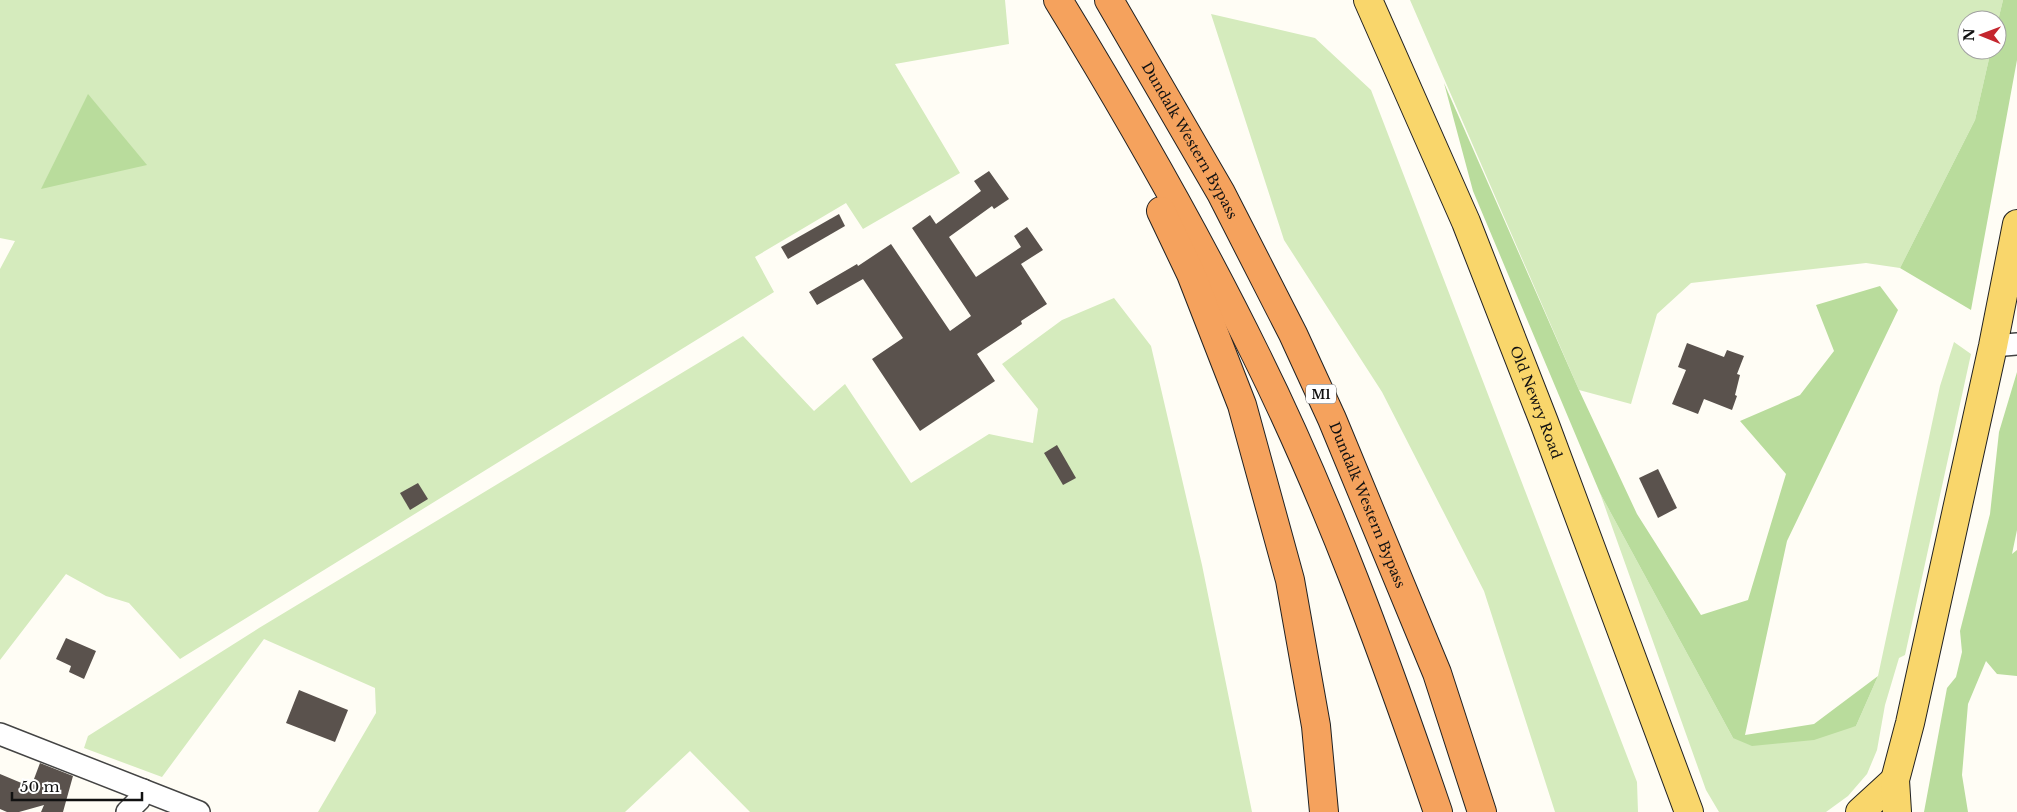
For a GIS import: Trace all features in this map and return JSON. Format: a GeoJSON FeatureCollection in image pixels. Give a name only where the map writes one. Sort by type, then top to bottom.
{"type":"FeatureCollection","features":[{"type":"Feature","properties":{"kind":"highway"},"geometry":{"type":"LineString","coordinates":[[1058,0],[1164,179],[1261,364],[1325,507],[1383,651],[1438,812]]}},
{"type":"Feature","properties":{"kind":"highway","name":"Dundalk Western Bypass"},"geometry":{"type":"LineString","coordinates":[[1109,0],[1222,193],[1317,385],[1381,533],[1437,673],[1482,812]]}},
{"type":"Feature","properties":{"kind":"highway"},"geometry":{"type":"LineString","coordinates":[[1087,47],[1190,274],[1242,405],[1290,580],[1316,726],[1324,812]]}},
{"type":"Feature","properties":{"kind":"main road","name":"Old Newry Road"},"geometry":{"type":"LineString","coordinates":[[1368,0],[1466,222],[1544,422],[1688,812]]}},
{"type":"Feature","properties":{"kind":"main road"},"geometry":{"type":"LineString","coordinates":[[1897,812],[1896,780],[2005,345],[2017,224]]}},
{"type":"Feature","properties":{"kind":"main road"},"geometry":{"type":"LineString","coordinates":[[1860,812],[1896,780]]}},
{"type":"Feature","properties":{"kind":"street"},"geometry":{"type":"LineString","coordinates":[[0,734],[199,812]]}},
{"type":"Feature","properties":{"kind":"street"},"geometry":{"type":"LineString","coordinates":[[127,812],[139,800],[143,790]]}},
{"type":"Feature","properties":{"kind":"green space"},"geometry":{"type":"Polygon","coordinates":[[[0,0],[1005,0],[1009,44],[895,64],[960,173],[863,229],[846,203],[755,257],[774,292],[180,659],[129,603],[106,596],[66,574],[0,660],[0,269],[15,241],[0,238],[0,0]]]}},
{"type":"Feature","properties":{"kind":"green space"},"geometry":{"type":"Polygon","coordinates":[[[1410,0],[2003,0],[2001,10],[1957,10],[1957,60],[1989,60],[1975,120],[1900,268],[1866,263],[1691,283],[1657,314],[1631,404],[1579,390],[1410,0]]]}},
{"type":"Feature","properties":{"kind":"green space"},"geometry":{"type":"Polygon","coordinates":[[[2003,0],[2017,0],[2017,60],[1971,310],[1900,268],[1975,120],[1989,60],[2007,60],[2007,10],[2001,10],[2003,0]]]}},
{"type":"Feature","properties":{"kind":"green space"},"geometry":{"type":"Polygon","coordinates":[[[1211,14],[1315,38],[1371,90],[1637,782],[1638,812],[1555,812],[1484,591],[1382,392],[1284,240],[1211,14]]]}},
{"type":"Feature","properties":{"kind":"green space"},"geometry":{"type":"Polygon","coordinates":[[[1444,83],[1579,390],[1637,514],[1701,615],[1748,600],[1786,474],[1740,421],[1800,395],[1834,351],[1816,305],[1880,286],[1898,310],[1787,541],[1745,735],[1814,724],[1878,676],[1856,726],[1814,740],[1752,746],[1733,738],[1600,493],[1473,191],[1444,83]]]}},
{"type":"Feature","properties":{"kind":"green space"},"geometry":{"type":"Polygon","coordinates":[[[88,94],[147,165],[41,189],[88,94]]]}},
{"type":"Feature","properties":{"kind":"green space"},"geometry":{"type":"Polygon","coordinates":[[[1114,298],[1151,346],[1202,565],[1252,812],[750,812],[690,751],[625,812],[318,812],[376,713],[375,688],[264,639],[162,777],[84,748],[88,736],[259,628],[743,336],[814,411],[845,384],[911,483],[989,434],[1033,443],[1038,409],[1002,364],[1062,320],[1114,298]]]}},
{"type":"Feature","properties":{"kind":"green space"},"geometry":{"type":"Polygon","coordinates":[[[1954,342],[1971,354],[1905,655],[1899,658],[1885,705],[1877,750],[1867,774],[1848,796],[1826,812],[1719,812],[1706,790],[1600,493],[1733,738],[1856,726],[1878,676],[1940,386],[1954,342]]]}},
{"type":"Feature","properties":{"kind":"green space"},"geometry":{"type":"Polygon","coordinates":[[[2017,372],[2017,530],[2012,554],[2017,550],[2017,676],[1997,674],[1986,661],[1968,704],[1962,775],[1968,812],[1924,812],[1947,688],[1956,677],[1962,652],[1960,631],[1990,514],[1999,432],[2017,372]]]}},
{"type":"Feature","properties":{"kind":"building"},"geometry":{"type":"Polygon","coordinates":[[[989,171],[1009,199],[994,209],[992,206],[949,237],[976,277],[1021,247],[1014,236],[1027,227],[1043,250],[1021,264],[1047,304],[1021,321],[1022,324],[977,354],[995,381],[920,431],[872,359],[903,338],[863,279],[817,305],[809,292],[857,264],[858,266],[891,244],[950,331],[971,316],[912,228],[930,215],[936,224],[981,191],[974,181],[989,171]]]}},
{"type":"Feature","properties":{"kind":"building"},"geometry":{"type":"Polygon","coordinates":[[[839,214],[845,226],[788,259],[781,247],[839,214]]]}},
{"type":"Feature","properties":{"kind":"building"},"geometry":{"type":"Polygon","coordinates":[[[1687,343],[1724,357],[1727,350],[1744,356],[1737,374],[1740,375],[1735,395],[1737,396],[1732,410],[1704,399],[1698,414],[1672,404],[1686,370],[1678,367],[1687,343]]]}},
{"type":"Feature","properties":{"kind":"building"},"geometry":{"type":"Polygon","coordinates":[[[1057,445],[1076,478],[1063,485],[1044,453],[1057,445]]]}},
{"type":"Feature","properties":{"kind":"building"},"geometry":{"type":"Polygon","coordinates":[[[1658,469],[1677,508],[1658,518],[1639,478],[1658,469]]]}},
{"type":"Feature","properties":{"kind":"building"},"geometry":{"type":"Polygon","coordinates":[[[418,483],[428,499],[410,510],[400,493],[418,483]]]}},
{"type":"Feature","properties":{"kind":"building"},"geometry":{"type":"Polygon","coordinates":[[[66,638],[96,651],[84,679],[69,672],[71,666],[56,659],[66,638]]]}},
{"type":"Feature","properties":{"kind":"building"},"geometry":{"type":"Polygon","coordinates":[[[299,690],[348,710],[335,742],[286,723],[299,690]]]}},
{"type":"Feature","properties":{"kind":"building"},"geometry":{"type":"Polygon","coordinates":[[[40,763],[73,776],[63,812],[41,812],[44,805],[19,812],[7,812],[0,809],[0,774],[31,787],[40,763]]]}}]}
